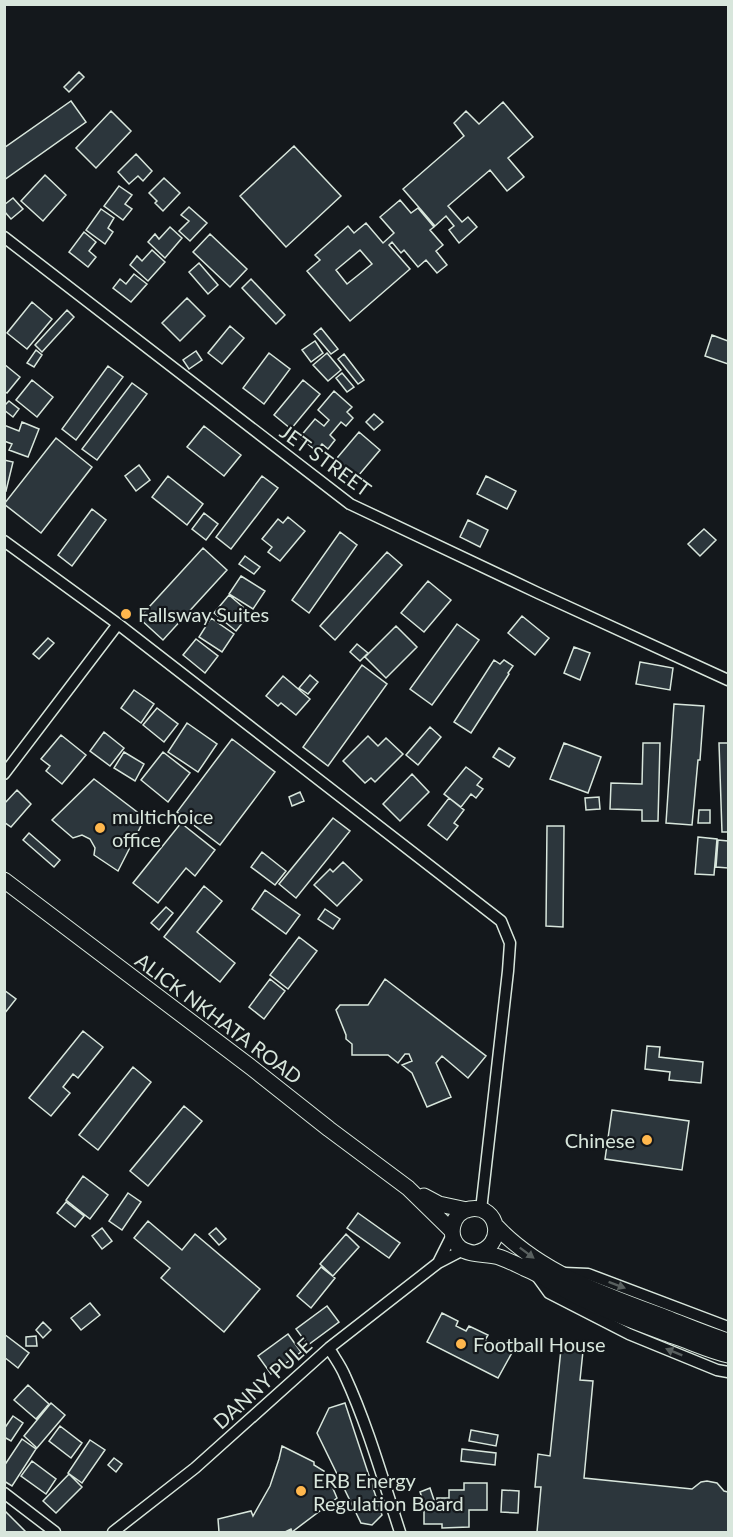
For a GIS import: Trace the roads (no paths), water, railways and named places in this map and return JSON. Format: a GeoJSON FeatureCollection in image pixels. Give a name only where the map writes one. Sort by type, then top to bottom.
{"type":"FeatureCollection","features":[{"type":"Feature","properties":{"kind":"main road","name":"ALICK NKHATA ROAD"},"geometry":{"type":"LineString","coordinates":[[4,880],[408,1188],[439,1204],[474,1210]]}},
{"type":"Feature","properties":{"kind":"main road","name":"ALICK NKHATA ROAD"},"geometry":{"type":"LineString","coordinates":[[408,1188],[452,1233]]}},
{"type":"Feature","properties":{"kind":"main road"},"geometry":{"type":"LineString","coordinates":[[729,1341],[692,1335],[612,1313],[532,1271],[497,1257],[469,1251],[456,1244],[452,1233],[454,1220],[462,1212],[474,1210],[491,1216],[507,1238],[541,1263],[692,1335],[729,1355]]}},
{"type":"Feature","properties":{"kind":"main road"},"geometry":{"type":"LineString","coordinates":[[469,1251],[485,1250],[495,1238],[497,1227]]}},
{"type":"Feature","properties":{"kind":"street","name":"JET STREET"},"geometry":{"type":"LineString","coordinates":[[4,237],[350,504],[729,680]]}},
{"type":"Feature","properties":{"kind":"street"},"geometry":{"type":"LineString","coordinates":[[4,541],[118,624],[501,921],[510,943],[508,971],[474,1210]]}},
{"type":"Feature","properties":{"kind":"street"},"geometry":{"type":"LineString","coordinates":[[4,774],[118,624]]}},
{"type":"Feature","properties":{"kind":"street","name":"DANNY PULE"},"geometry":{"type":"LineString","coordinates":[[438,1263],[452,1233]]}},
{"type":"Feature","properties":{"kind":"street","name":"DANNY PULE"},"geometry":{"type":"LineString","coordinates":[[113,1533],[195,1468],[328,1348],[438,1263],[469,1251]]}},
{"type":"Feature","properties":{"kind":"street"},"geometry":{"type":"LineString","coordinates":[[532,1271],[549,1293],[629,1334],[717,1370],[729,1372]]}},
{"type":"Feature","properties":{"kind":"street"},"geometry":{"type":"LineString","coordinates":[[561,1273],[588,1274],[729,1327]]}},
{"type":"Feature","properties":{"kind":"street"},"geometry":{"type":"LineString","coordinates":[[328,1348],[344,1374],[362,1419],[400,1533]]}},
{"type":"Feature","properties":{"kind":"street"},"geometry":{"type":"LineString","coordinates":[[4,1492],[55,1533]]}},
{"type":"Feature","properties":{"kind":"place","name":"Fallsway Suites"},"geometry":{"type":"Point","coordinates":[126,614]}},
{"type":"Feature","properties":{"kind":"place","name":"multichoice office"},"geometry":{"type":"Point","coordinates":[100,828]}},
{"type":"Feature","properties":{"kind":"place","name":"Chinese"},"geometry":{"type":"Point","coordinates":[647,1140]}},
{"type":"Feature","properties":{"kind":"place","name":"Football House"},"geometry":{"type":"Point","coordinates":[461,1344]}},
{"type":"Feature","properties":{"kind":"place","name":"ERB Energy Regulation Board"},"geometry":{"type":"Point","coordinates":[301,1491]}}]}
